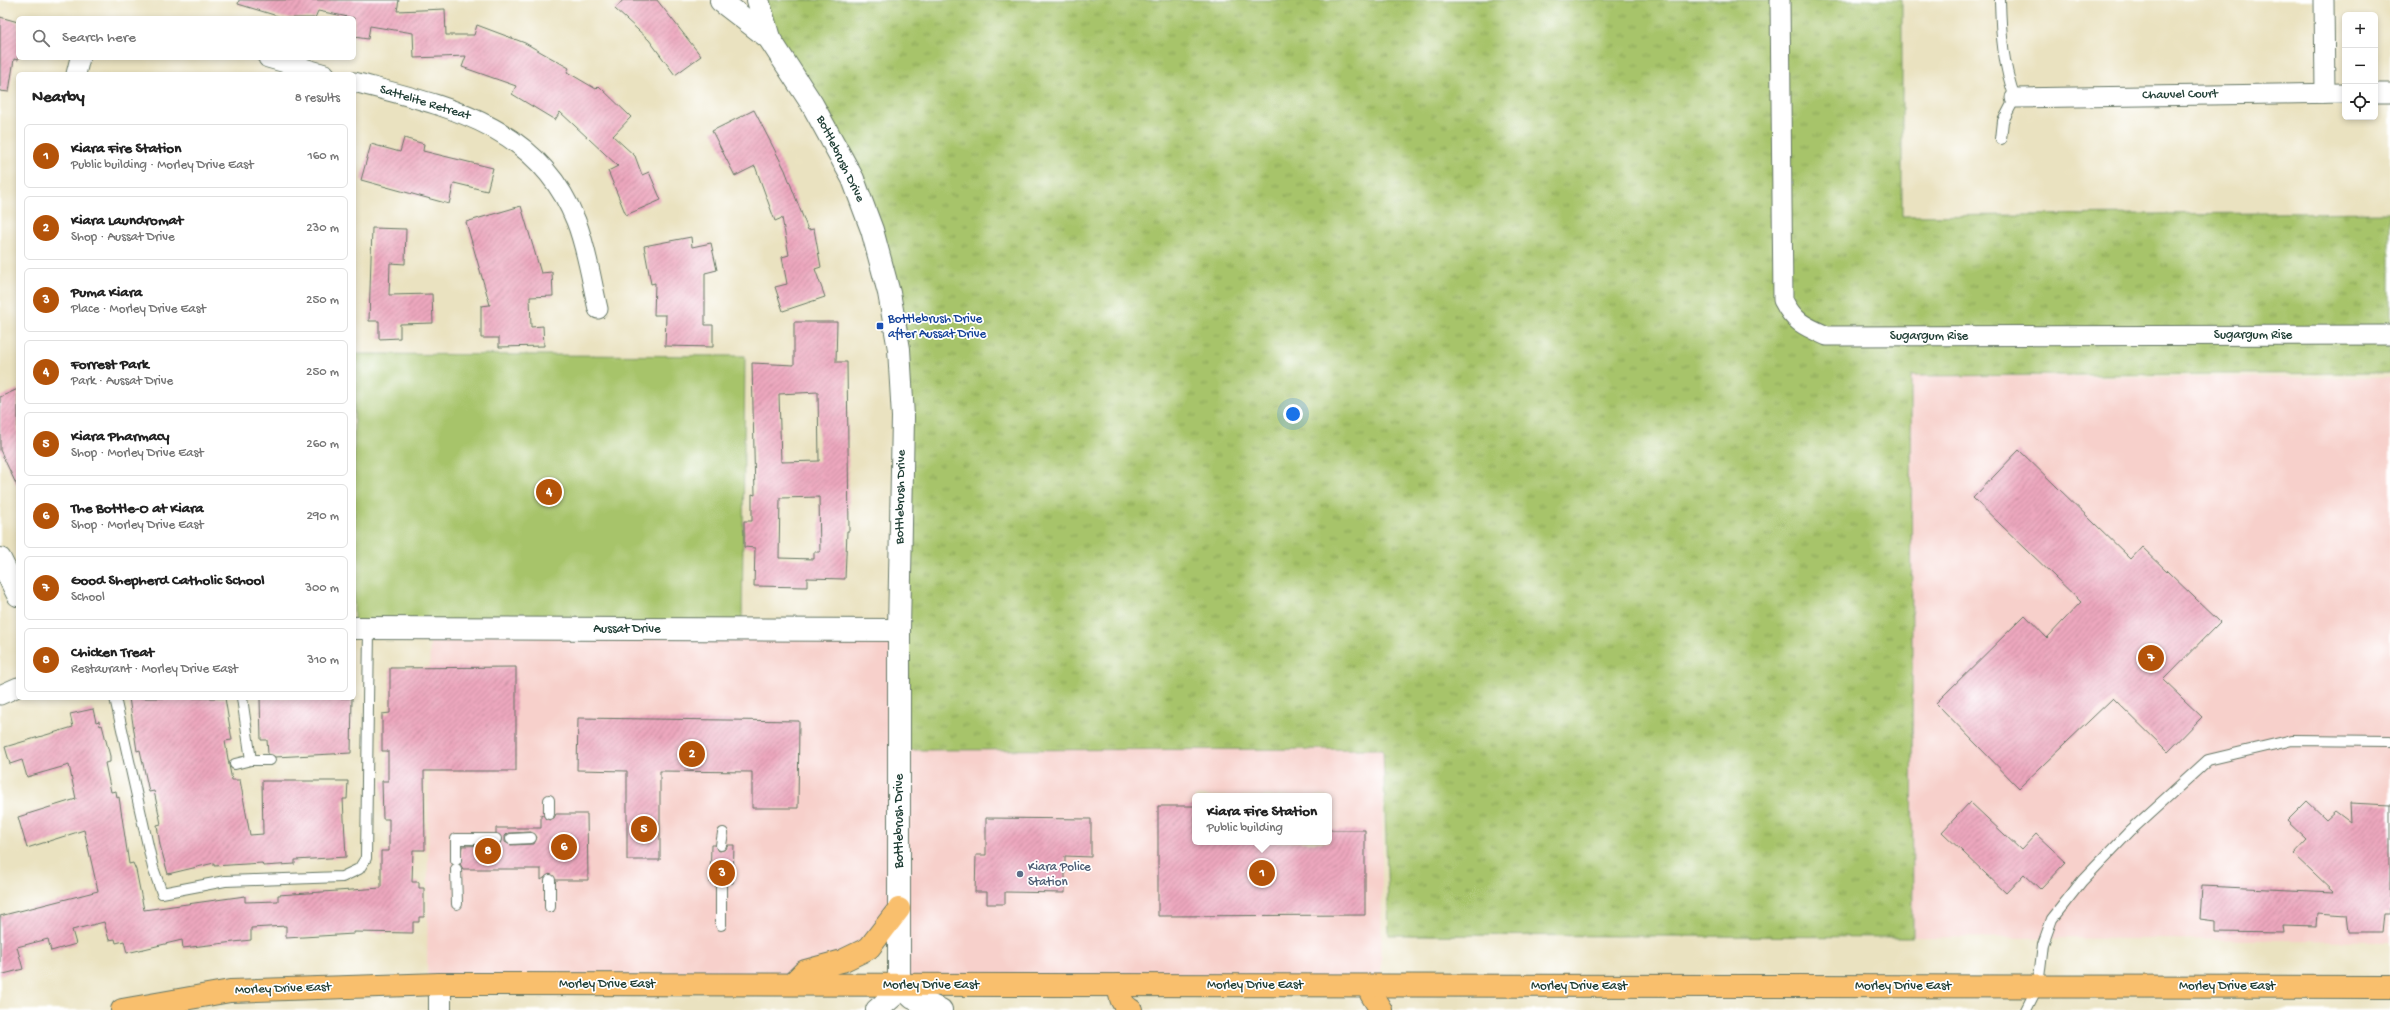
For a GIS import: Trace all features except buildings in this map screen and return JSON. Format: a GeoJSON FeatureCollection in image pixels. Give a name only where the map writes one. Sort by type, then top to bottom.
{"type":"FeatureCollection","features":[{"type":"Feature","properties":{"kind":"main road"},"geometry":{"type":"LineString","coordinates":[[793,983],[805,971],[842,961],[869,948],[899,909]]}},
{"type":"Feature","properties":{"kind":"main road","name":"Morley Drive East"},"geometry":{"type":"LineString","coordinates":[[122,1010],[230,991],[440,984],[793,983],[899,985],[1371,986],[2390,986]]}},
{"type":"Feature","properties":{"kind":"main road"},"geometry":{"type":"LineString","coordinates":[[1118,985],[1120,997],[1126,1007],[1131,1010]]}},
{"type":"Feature","properties":{"kind":"main road"},"geometry":{"type":"LineString","coordinates":[[1371,986],[1371,994],[1381,1010]]}},
{"type":"Feature","properties":{"kind":"street","name":"Bottlebrush Drive"},"geometry":{"type":"LineString","coordinates":[[725,0],[769,38],[812,104],[853,179],[872,230],[889,293],[899,349],[903,417],[899,630],[899,985]]}},
{"type":"Feature","properties":{"kind":"street","name":"Bottlebrush Drive"},"geometry":{"type":"LineString","coordinates":[[758,0],[769,38]]}},
{"type":"Feature","properties":{"kind":"street","name":"Sugargum Rise"},"geometry":{"type":"LineString","coordinates":[[1780,0],[1783,300],[1791,315],[1805,326],[1826,336],[2390,335]]}},
{"type":"Feature","properties":{"kind":"street"},"geometry":{"type":"LineString","coordinates":[[2324,0],[2325,93]]}},
{"type":"Feature","properties":{"kind":"street"},"geometry":{"type":"LineString","coordinates":[[76,72],[80,60]]}},
{"type":"Feature","properties":{"kind":"street"},"geometry":{"type":"LineString","coordinates":[[275,60],[318,72]]}},
{"type":"Feature","properties":{"kind":"street","name":"Sattelite Retreat"},"geometry":{"type":"LineString","coordinates":[[356,83],[463,113],[484,122],[532,156],[561,191],[575,219],[583,242],[598,309]]}},
{"type":"Feature","properties":{"kind":"street","name":"Chauvel Court"},"geometry":{"type":"LineString","coordinates":[[2015,98],[2342,93]]}},
{"type":"Feature","properties":{"kind":"street"},"geometry":{"type":"LineString","coordinates":[[2378,93],[2390,93]]}},
{"type":"Feature","properties":{"kind":"street"},"geometry":{"type":"LineString","coordinates":[[0,559],[16,591]]}},
{"type":"Feature","properties":{"kind":"street","name":"Aussat Drive"},"geometry":{"type":"LineString","coordinates":[[361,628],[899,630]]}},
{"type":"Feature","properties":{"kind":"street"},"geometry":{"type":"LineString","coordinates":[[0,695],[16,688]]}},
{"type":"Feature","properties":{"kind":"street"},"geometry":{"type":"LineString","coordinates":[[440,984],[440,1010]]}},
{"type":"Feature","properties":{"kind":"street"},"geometry":{"type":"LineString","coordinates":[[877,1010],[893,996],[899,985],[913,998],[941,1010]]}},
{"type":"Feature","properties":{"kind":"lane"},"geometry":{"type":"LineString","coordinates":[[2000,0],[2002,46],[2006,71],[2015,98],[2003,121],[2002,139]]}},
{"type":"Feature","properties":{"kind":"lane"},"geometry":{"type":"LineString","coordinates":[[115,700],[152,868],[162,893],[225,881],[342,877],[359,869],[366,858],[361,628]]}},
{"type":"Feature","properties":{"kind":"lane"},"geometry":{"type":"LineString","coordinates":[[242,700],[251,760]]}},
{"type":"Feature","properties":{"kind":"lane"},"geometry":{"type":"LineString","coordinates":[[2026,1010],[2038,986],[2043,944],[2052,919],[2082,881],[2125,836],[2208,760],[2292,740],[2390,740]]}},
{"type":"Feature","properties":{"kind":"lane"},"geometry":{"type":"LineString","coordinates":[[235,764],[251,760],[270,760]]}},
{"type":"Feature","properties":{"kind":"lane"},"geometry":{"type":"LineString","coordinates":[[549,800],[549,814]]}},
{"type":"Feature","properties":{"kind":"lane"},"geometry":{"type":"LineString","coordinates":[[721,845],[723,833]]}},
{"type":"Feature","properties":{"kind":"lane"},"geometry":{"type":"LineString","coordinates":[[457,904],[456,838],[496,838]]}},
{"type":"Feature","properties":{"kind":"lane"},"geometry":{"type":"LineString","coordinates":[[511,838],[531,838]]}},
{"type":"Feature","properties":{"kind":"lane"},"geometry":{"type":"LineString","coordinates":[[550,880],[550,907]]}},
{"type":"Feature","properties":{"kind":"lane"},"geometry":{"type":"LineString","coordinates":[[721,882],[721,925]]}},
{"type":"Feature","properties":{"kind":"shaded area"},"geometry":{"type":"Polygon","coordinates":[[[1911,376],[2390,378],[2390,941],[1913,937],[1911,376]]]}},
{"type":"Feature","properties":{"kind":"shaded area"},"geometry":{"type":"Polygon","coordinates":[[[430,628],[899,630],[900,750],[1383,749],[1381,986],[899,985],[899,910],[878,939],[793,983],[427,985],[430,628]]]}},
{"type":"Feature","properties":{"kind":"green space"},"geometry":{"type":"Polygon","coordinates":[[[758,0],[1902,0],[1902,216],[2390,212],[2390,373],[1911,376],[1913,937],[1389,935],[1383,749],[899,750],[903,417],[872,230],[758,0]]]}},
{"type":"Feature","properties":{"kind":"green space"},"geometry":{"type":"Polygon","coordinates":[[[356,354],[745,356],[742,629],[356,628],[356,354]]]}},
{"type":"Feature","properties":{"kind":"place","name":"Bottlebrush Drive after Aussat Drive"},"geometry":{"type":"Point","coordinates":[880,326]}},
{"type":"Feature","properties":{"kind":"place","name":"Forrest Park"},"geometry":{"type":"Point","coordinates":[549,492]}},
{"type":"Feature","properties":{"kind":"place","name":"Good Shepherd Catholic School"},"geometry":{"type":"Point","coordinates":[2151,658]}},
{"type":"Feature","properties":{"kind":"place","name":"Kiara Laundromat"},"geometry":{"type":"Point","coordinates":[692,754]}},
{"type":"Feature","properties":{"kind":"place","name":"Kiara Pharmacy"},"geometry":{"type":"Point","coordinates":[644,829]}},
{"type":"Feature","properties":{"kind":"place","name":"The Bottle-O at Kiara"},"geometry":{"type":"Point","coordinates":[564,847]}},
{"type":"Feature","properties":{"kind":"place","name":"Chicken Treat"},"geometry":{"type":"Point","coordinates":[488,851]}},
{"type":"Feature","properties":{"kind":"place","name":"Puma Kiara"},"geometry":{"type":"Point","coordinates":[722,873]}},
{"type":"Feature","properties":{"kind":"place","name":"Kiara Fire Station"},"geometry":{"type":"Point","coordinates":[1262,873]}},
{"type":"Feature","properties":{"kind":"place","name":"Kiara Police Station"},"geometry":{"type":"Point","coordinates":[1020,874]}}]}
